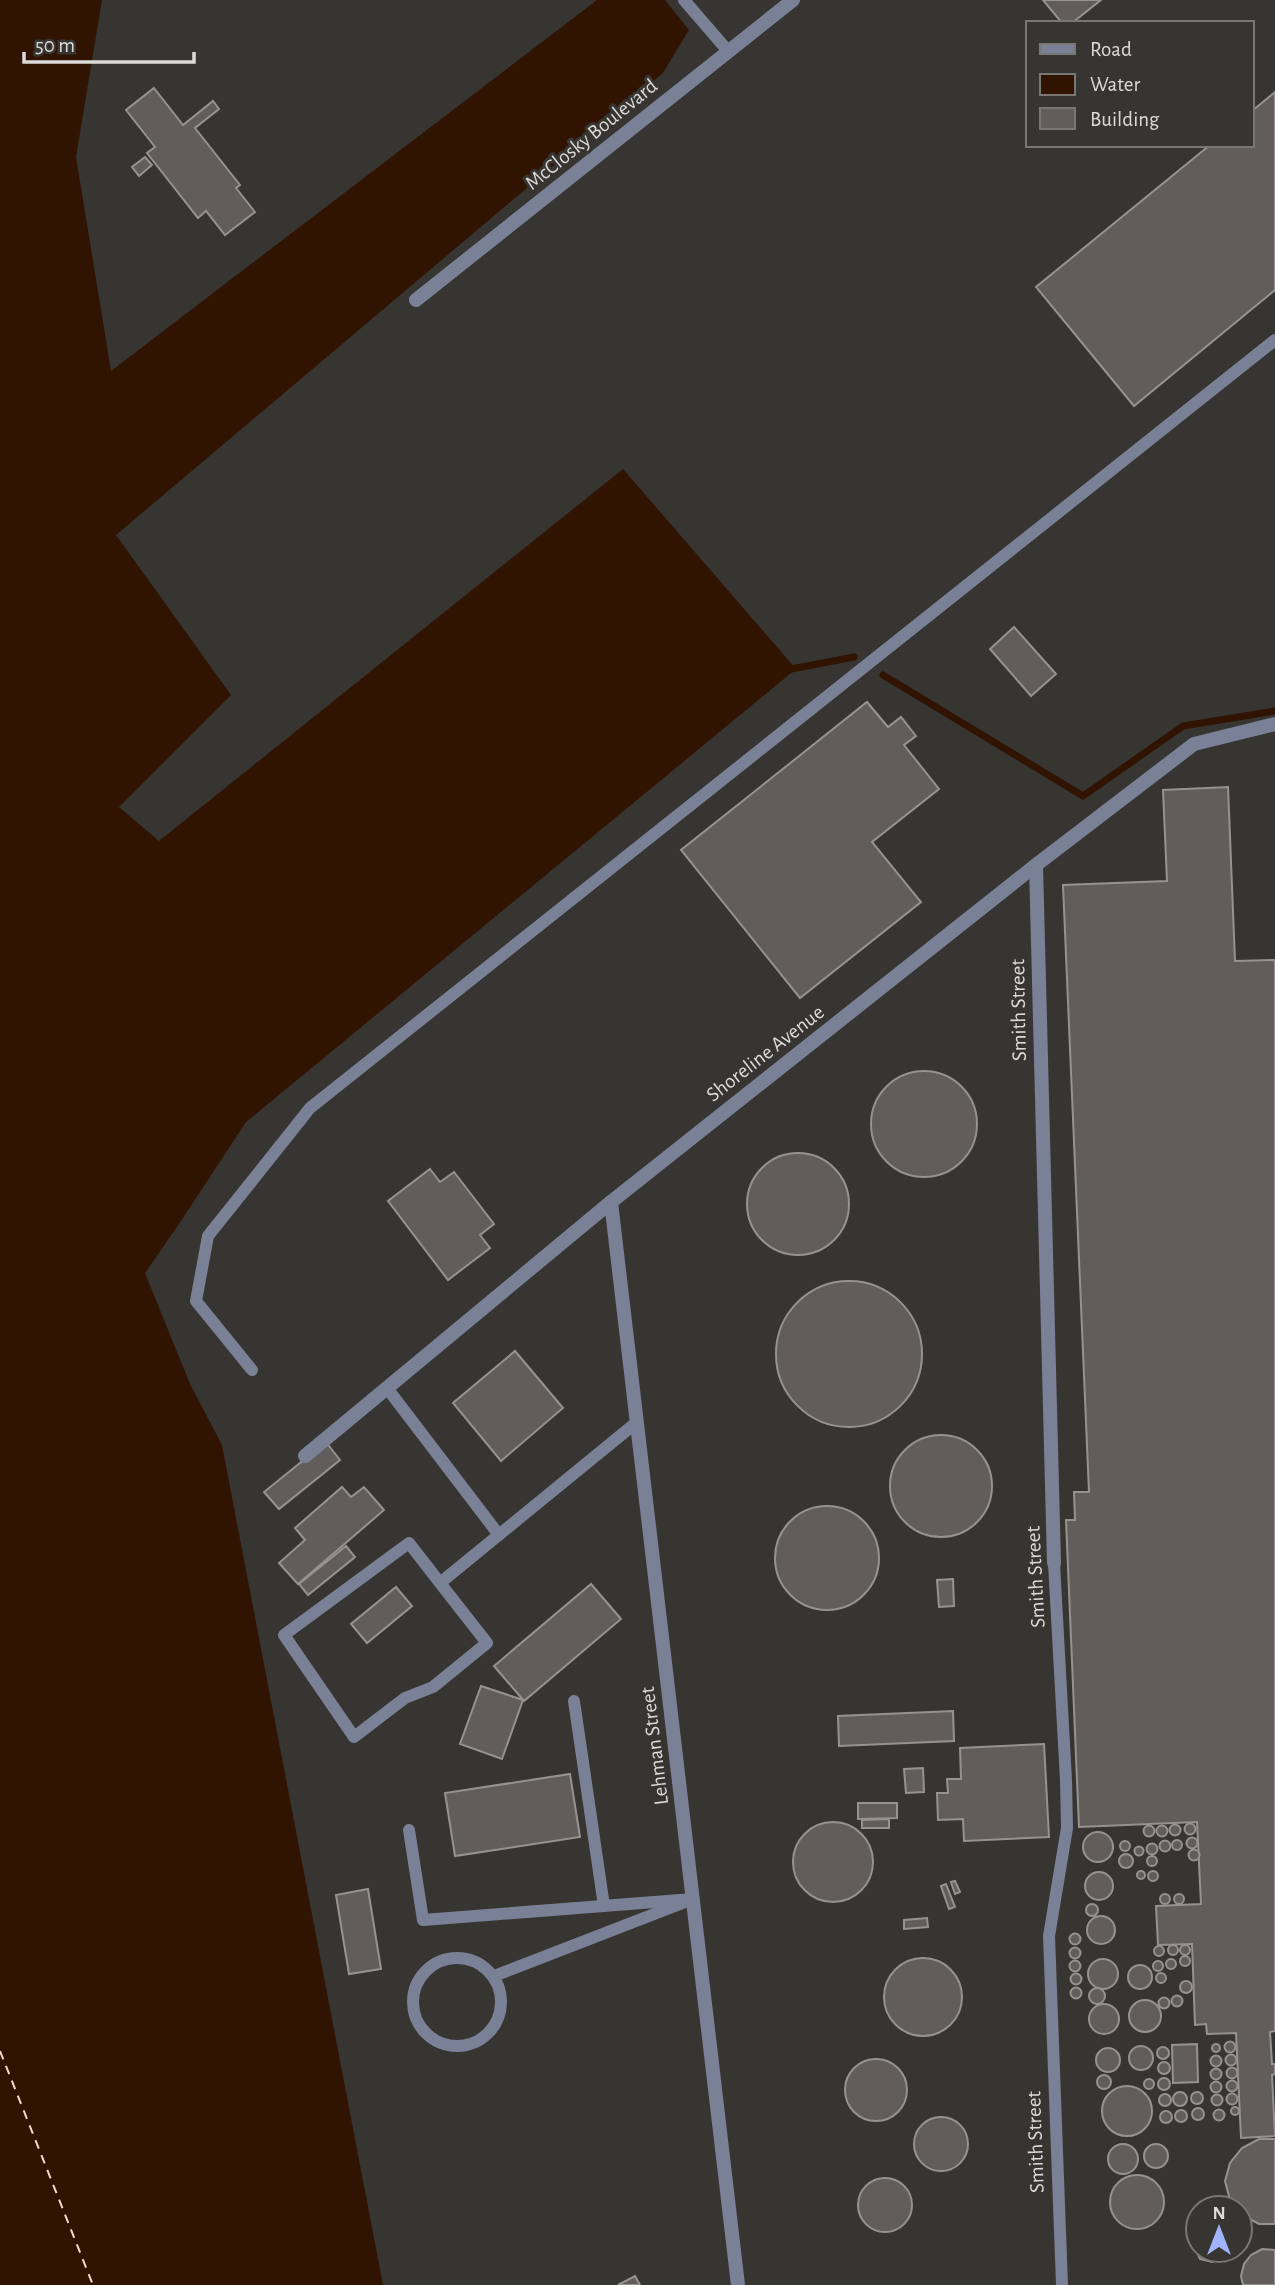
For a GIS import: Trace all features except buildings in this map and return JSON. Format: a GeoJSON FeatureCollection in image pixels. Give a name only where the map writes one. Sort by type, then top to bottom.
{"type":"FeatureCollection","features":[{"type":"Feature","properties":{"kind":"street","name":"McClosky Boulevard"},"geometry":{"type":"LineString","coordinates":[[415,300],[793,0]]}},
{"type":"Feature","properties":{"kind":"street","name":"Shoreline Avenue"},"geometry":{"type":"LineString","coordinates":[[304,1456],[611,1202],[1036,865],[1194,744],[1275,724]]}},
{"type":"Feature","properties":{"kind":"street","name":"Smith Street"},"geometry":{"type":"LineString","coordinates":[[1036,865],[1055,1563]]}},
{"type":"Feature","properties":{"kind":"street","name":"Lehman Street"},"geometry":{"type":"LineString","coordinates":[[611,1202],[738,2285]]}},
{"type":"Feature","properties":{"kind":"lane"},"geometry":{"type":"LineString","coordinates":[[684,0],[729,51]]}},
{"type":"Feature","properties":{"kind":"lane"},"geometry":{"type":"LineString","coordinates":[[251,1370],[196,1301],[208,1236],[310,1108],[1275,340]]}},
{"type":"Feature","properties":{"kind":"lane"},"geometry":{"type":"LineString","coordinates":[[387,1388],[499,1535]]}},
{"type":"Feature","properties":{"kind":"lane"},"geometry":{"type":"LineString","coordinates":[[440,1583],[637,1422]]}},
{"type":"Feature","properties":{"kind":"lane"},"geometry":{"type":"LineString","coordinates":[[409,1543],[440,1583],[487,1643],[433,1687],[405,1698],[355,1737],[284,1635],[409,1543]]}},
{"type":"Feature","properties":{"kind":"lane","name":"Smith Street"},"geometry":{"type":"LineString","coordinates":[[1055,1563],[1067,1828],[1049,1936],[1062,2285]]}},
{"type":"Feature","properties":{"kind":"lane"},"geometry":{"type":"LineString","coordinates":[[574,1701],[604,1906]]}},
{"type":"Feature","properties":{"kind":"lane"},"geometry":{"type":"LineString","coordinates":[[409,1830],[423,1920],[693,1899]]}},
{"type":"Feature","properties":{"kind":"lane"},"geometry":{"type":"LineString","coordinates":[[494,1976],[693,1899]]}},
{"type":"Feature","properties":{"kind":"lane"},"geometry":{"type":"LineString","coordinates":[[453,1957],[469,1959],[483,1965],[494,1976],[500,1990],[501,2006],[497,2021],[488,2034],[476,2042],[460,2046],[447,2045],[434,2040],[415,2020],[413,1992],[418,1979],[427,1968],[438,1961],[453,1957]]}},
{"type":"Feature","properties":{"kind":"water"},"geometry":{"type":"Polygon","coordinates":[[[0,0],[102,0],[76,157],[111,371],[597,0],[665,0],[689,30],[663,73],[116,535],[231,695],[119,807],[159,841],[623,469],[796,669],[246,1122],[145,1273],[190,1384],[222,1445],[383,2285],[0,2285],[0,0]]]}},
{"type":"Feature","properties":{"kind":"waterway"},"geometry":{"type":"LineString","coordinates":[[786,670],[854,657]]}},
{"type":"Feature","properties":{"kind":"waterway"},"geometry":{"type":"LineString","coordinates":[[883,675],[1083,796],[1183,726],[1275,711]]}},
{"type":"Feature","properties":{"kind":"ferry route"},"geometry":{"type":"LineString","coordinates":[[0,2051],[93,2285]]}}]}
